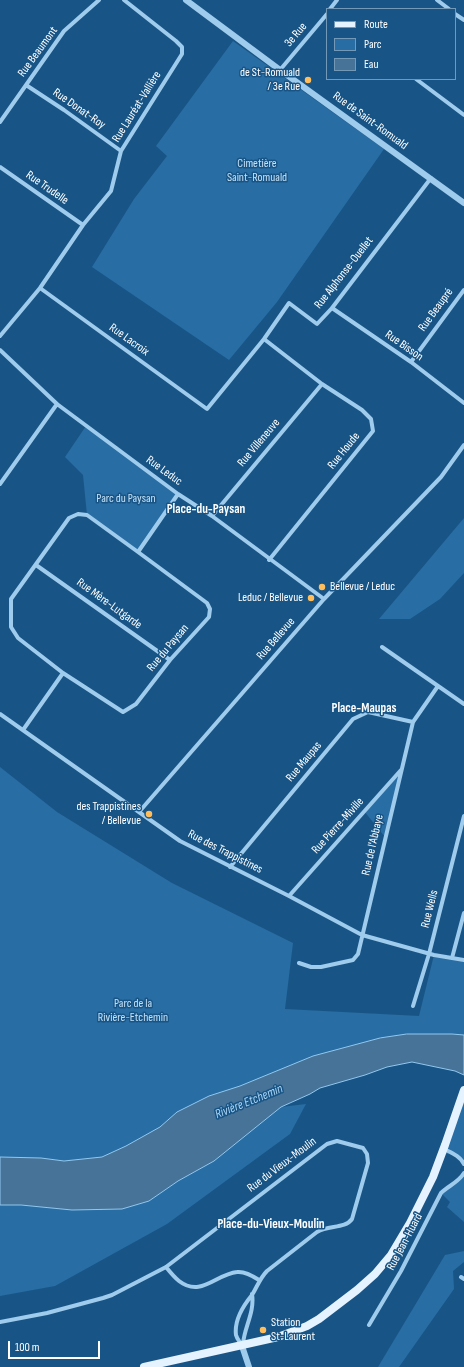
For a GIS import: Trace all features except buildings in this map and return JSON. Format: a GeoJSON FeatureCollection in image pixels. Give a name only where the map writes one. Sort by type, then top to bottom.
{"type":"FeatureCollection","features":[{"type":"Feature","properties":{"kind":"main road"},"geometry":{"type":"LineString","coordinates":[[144,1367],[278,1337],[307,1326],[357,1290],[375,1274],[391,1255],[410,1223],[433,1177],[464,1090]]}},
{"type":"Feature","properties":{"kind":"street","name":"Rue Beaumont"},"geometry":{"type":"LineString","coordinates":[[0,122],[64,31],[99,0]]}},
{"type":"Feature","properties":{"kind":"street","name":"Rue Lauréat-Vallière"},"geometry":{"type":"LineString","coordinates":[[0,336],[40,288],[83,225],[111,191],[121,150],[182,54],[182,47],[176,41],[124,0]]}},
{"type":"Feature","properties":{"kind":"street","name":"Rue de Saint-Romuald"},"geometry":{"type":"LineString","coordinates":[[186,0],[464,203]]}},
{"type":"Feature","properties":{"kind":"street"},"geometry":{"type":"LineString","coordinates":[[331,8],[337,0]]}},
{"type":"Feature","properties":{"kind":"street"},"geometry":{"type":"LineString","coordinates":[[437,0],[448,8]]}},
{"type":"Feature","properties":{"kind":"street","name":"3e Rue"},"geometry":{"type":"LineString","coordinates":[[280,70],[326,15]]}},
{"type":"Feature","properties":{"kind":"street"},"geometry":{"type":"LineString","coordinates":[[417,80],[464,115]]}},
{"type":"Feature","properties":{"kind":"street","name":"Rue Donat-Roy"},"geometry":{"type":"LineString","coordinates":[[26,85],[121,150]]}},
{"type":"Feature","properties":{"kind":"street","name":"Rue Trudelle"},"geometry":{"type":"LineString","coordinates":[[0,167],[83,225]]}},
{"type":"Feature","properties":{"kind":"street","name":"Rue Alphonse-Ouellet"},"geometry":{"type":"LineString","coordinates":[[207,409],[264,339],[289,303],[317,324],[332,308],[430,178]]}},
{"type":"Feature","properties":{"kind":"street","name":"Rue Lacroix"},"geometry":{"type":"LineString","coordinates":[[40,288],[207,409]]}},
{"type":"Feature","properties":{"kind":"street","name":"Rue Beaupré"},"geometry":{"type":"LineString","coordinates":[[411,362],[464,290]]}},
{"type":"Feature","properties":{"kind":"street","name":"Rue Bisson"},"geometry":{"type":"LineString","coordinates":[[332,308],[411,362],[464,403]]}},
{"type":"Feature","properties":{"kind":"street","name":"Rue Houde"},"geometry":{"type":"LineString","coordinates":[[264,339],[322,384],[362,410],[371,419],[373,431],[269,560]]}},
{"type":"Feature","properties":{"kind":"street","name":"Rue Leduc"},"geometry":{"type":"LineString","coordinates":[[0,350],[57,404],[178,494],[212,516],[269,560],[324,599]]}},
{"type":"Feature","properties":{"kind":"street","name":"Rue Villeneuve"},"geometry":{"type":"LineString","coordinates":[[212,516],[322,384]]}},
{"type":"Feature","properties":{"kind":"street"},"geometry":{"type":"LineString","coordinates":[[0,484],[57,404]]}},
{"type":"Feature","properties":{"kind":"street","name":"Rue Bellevue"},"geometry":{"type":"LineString","coordinates":[[139,812],[324,599],[442,477],[464,446]]}},
{"type":"Feature","properties":{"kind":"street"},"geometry":{"type":"LineString","coordinates":[[138,552],[178,494]]}},
{"type":"Feature","properties":{"kind":"street","name":"Rue du Paysan"},"geometry":{"type":"LineString","coordinates":[[78,514],[87,515],[207,603],[210,609],[209,617],[170,660],[136,704],[123,712],[63,673],[18,638],[11,627],[11,599],[36,565],[69,518],[78,514]]}},
{"type":"Feature","properties":{"kind":"street","name":"Rue Mère-Lutgarde"},"geometry":{"type":"LineString","coordinates":[[36,565],[170,660]]}},
{"type":"Feature","properties":{"kind":"street"},"geometry":{"type":"LineString","coordinates":[[382,648],[464,704]]}},
{"type":"Feature","properties":{"kind":"street"},"geometry":{"type":"LineString","coordinates":[[23,730],[63,673]]}},
{"type":"Feature","properties":{"kind":"street","name":"Rue de l'Abbaye"},"geometry":{"type":"LineString","coordinates":[[299,963],[311,967],[321,967],[353,960],[358,954],[413,722],[438,686]]}},
{"type":"Feature","properties":{"kind":"street","name":"Rue Maupas"},"geometry":{"type":"LineString","coordinates":[[230,867],[353,719],[368,712],[413,722]]}},
{"type":"Feature","properties":{"kind":"street","name":"Rue des Trappistines"},"geometry":{"type":"LineString","coordinates":[[0,714],[180,841],[362,935],[429,954],[464,960]]}},
{"type":"Feature","properties":{"kind":"street","name":"Rue Pierre-Miville"},"geometry":{"type":"LineString","coordinates":[[289,896],[401,770]]}},
{"type":"Feature","properties":{"kind":"street","name":"Rue Wells"},"geometry":{"type":"LineString","coordinates":[[413,1006],[429,954],[464,816]]}},
{"type":"Feature","properties":{"kind":"street"},"geometry":{"type":"LineString","coordinates":[[452,958],[464,913]]}},
{"type":"Feature","properties":{"kind":"street","name":"Rue du Vieux-Moulin"},"geometry":{"type":"LineString","coordinates":[[0,1322],[47,1313],[112,1295],[166,1267],[321,1147],[337,1141],[362,1148],[367,1154],[368,1163],[355,1212],[349,1222],[345,1225],[323,1228],[267,1271],[259,1280],[252,1294],[244,1305],[237,1325],[236,1334],[242,1346]]}},
{"type":"Feature","properties":{"kind":"street"},"geometry":{"type":"LineString","coordinates":[[444,1149],[457,1156],[464,1164]]}},
{"type":"Feature","properties":{"kind":"street","name":"Rue Jean-Huard"},"geometry":{"type":"LineString","coordinates":[[369,1325],[401,1271],[441,1193],[464,1174]]}},
{"type":"Feature","properties":{"kind":"street"},"geometry":{"type":"LineString","coordinates":[[166,1267],[178,1280],[186,1285],[194,1287],[208,1285],[236,1272],[248,1274],[259,1280]]}},
{"type":"Feature","properties":{"kind":"street","name":"Rue du Vieux-Moulin"},"geometry":{"type":"LineString","coordinates":[[242,1346],[243,1336],[253,1306],[252,1294]]}},
{"type":"Feature","properties":{"kind":"street"},"geometry":{"type":"LineString","coordinates":[[242,1346],[249,1367]]}},
{"type":"Feature","properties":{"kind":"green space","name":"Cimetière Saint-Romuald"},"geometry":{"type":"Polygon","coordinates":[[[233,41],[384,149],[277,302],[229,360],[92,267],[134,199],[167,156],[156,146],[233,41]]]}},
{"type":"Feature","properties":{"kind":"green space","name":"Parc du Paysan"},"geometry":{"type":"Polygon","coordinates":[[[86,426],[178,494],[138,552],[87,515],[83,475],[65,457],[86,426]]]}},
{"type":"Feature","properties":{"kind":"green space"},"geometry":{"type":"Polygon","coordinates":[[[464,518],[464,573],[440,599],[410,619],[379,619],[464,518]]]}},
{"type":"Feature","properties":{"kind":"green space","name":"Parc de la Rivière-Etchemin"},"geometry":{"type":"Polygon","coordinates":[[[0,767],[57,812],[172,883],[293,943],[285,1009],[419,1016],[434,955],[464,960],[464,1035],[341,1065],[149,1164],[0,1186],[0,767]]]}},
{"type":"Feature","properties":{"kind":"green space"},"geometry":{"type":"Polygon","coordinates":[[[401,770],[385,837],[364,811],[401,770]]]}},
{"type":"Feature","properties":{"kind":"green space"},"geometry":{"type":"Polygon","coordinates":[[[464,1101],[464,1164],[457,1156],[443,1153],[464,1101]]]}},
{"type":"Feature","properties":{"kind":"green space"},"geometry":{"type":"Polygon","coordinates":[[[306,1104],[290,1134],[167,1224],[55,1286],[0,1296],[0,1205],[21,1205],[72,1210],[121,1209],[149,1201],[178,1181],[214,1161],[281,1107],[306,1104]]]}},
{"type":"Feature","properties":{"kind":"green space"},"geometry":{"type":"Polygon","coordinates":[[[464,1173],[464,1222],[447,1207],[450,1202],[441,1193],[464,1173]]]}},
{"type":"Feature","properties":{"kind":"green space"},"geometry":{"type":"Polygon","coordinates":[[[464,1251],[464,1262],[453,1271],[454,1289],[399,1367],[378,1367],[445,1255],[464,1251]]]}},
{"type":"Feature","properties":{"kind":"water","name":"Rivière Etchemin"},"geometry":{"type":"Polygon","coordinates":[[[407,1034],[464,1035],[464,1075],[455,1071],[412,1062],[387,1067],[320,1088],[281,1107],[214,1161],[178,1181],[149,1201],[122,1209],[72,1210],[21,1205],[0,1205],[0,1157],[41,1158],[64,1161],[102,1157],[126,1146],[160,1127],[177,1112],[209,1096],[240,1086],[313,1056],[380,1038],[407,1034]]]}},
{"type":"Feature","properties":{"kind":"place","name":"de St-Romuald / 3e Rue"},"geometry":{"type":"Point","coordinates":[308,80]}},
{"type":"Feature","properties":{"kind":"place","name":"Bellevue / Leduc"},"geometry":{"type":"Point","coordinates":[322,587]}},
{"type":"Feature","properties":{"kind":"place","name":"Leduc / Bellevue"},"geometry":{"type":"Point","coordinates":[311,598]}},
{"type":"Feature","properties":{"kind":"place","name":"des Trappistines / Bellevue"},"geometry":{"type":"Point","coordinates":[149,814]}},
{"type":"Feature","properties":{"kind":"place","name":"Station St-Laurent"},"geometry":{"type":"Point","coordinates":[263,1330]}},
{"type":"Feature","properties":{"kind":"district","name":"Place-du-Paysan"},"geometry":{"type":"Point","coordinates":[206,510]}},
{"type":"Feature","properties":{"kind":"district","name":"Place-Maupas"},"geometry":{"type":"Point","coordinates":[364,709]}},
{"type":"Feature","properties":{"kind":"district","name":"Place-du-Vieux-Moulin"},"geometry":{"type":"Point","coordinates":[271,1225]}}]}
